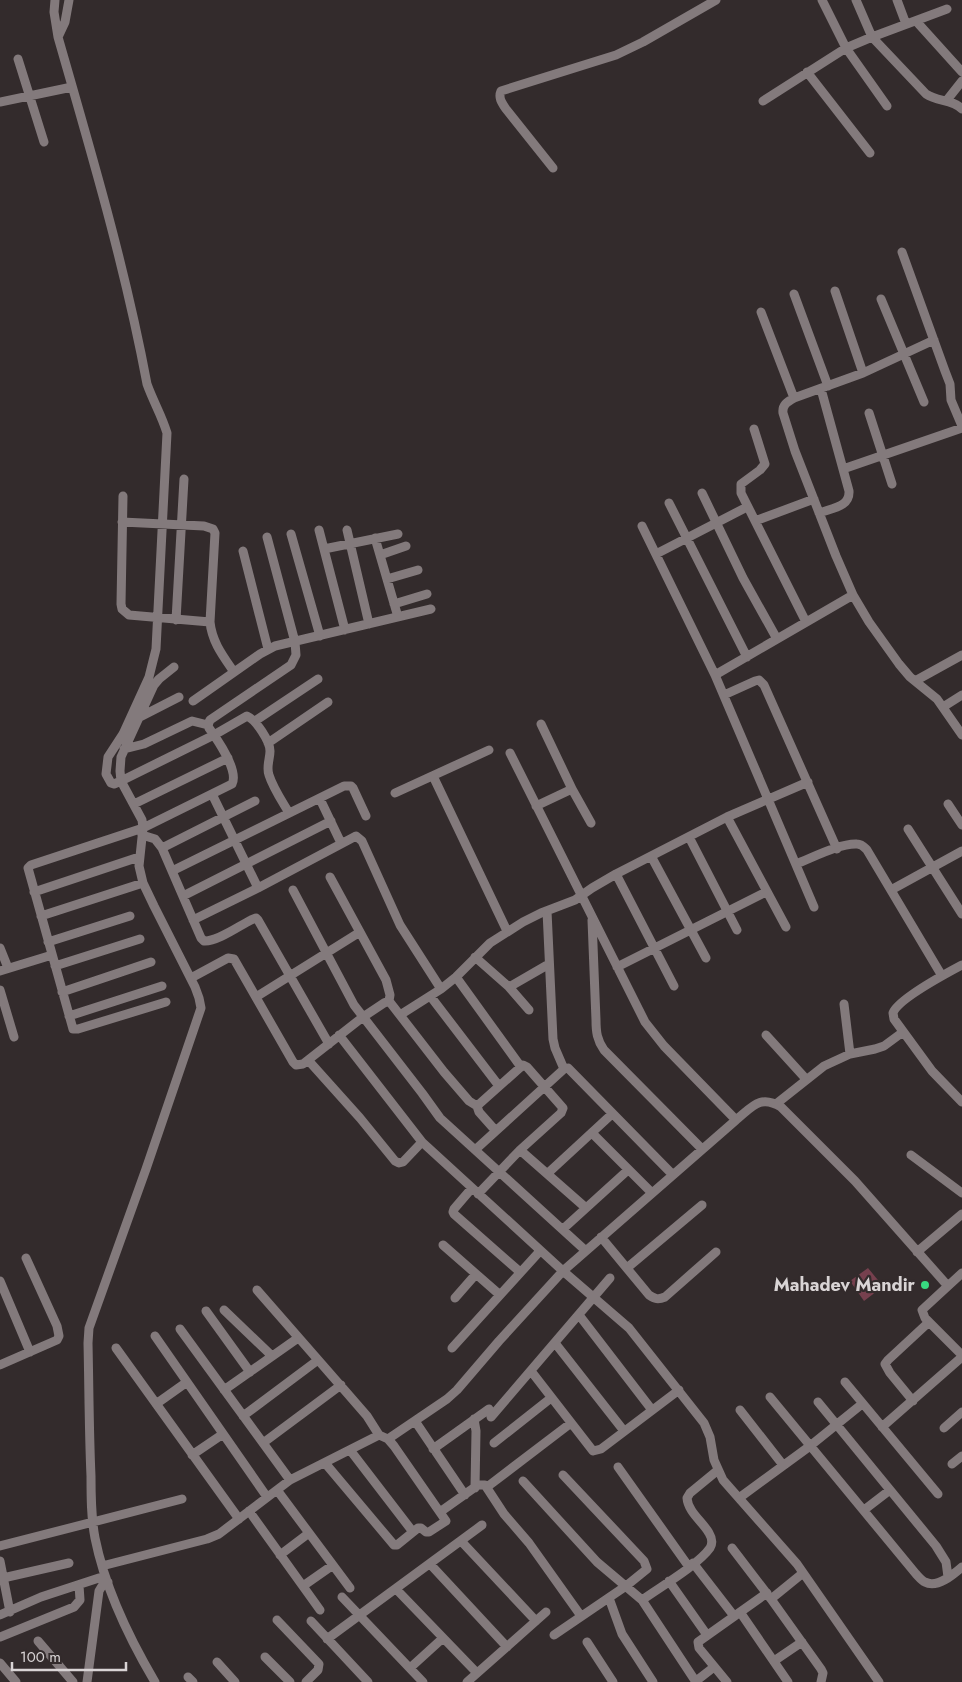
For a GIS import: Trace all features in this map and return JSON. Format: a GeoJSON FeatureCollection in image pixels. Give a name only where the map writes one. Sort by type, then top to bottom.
{"type":"FeatureCollection","features":[{"type":"Feature","properties":{"kind":"street"},"geometry":{"type":"LineString","coordinates":[[55,0],[54,12],[58,37],[125,280],[147,384],[167,433],[156,648],[149,677],[123,734],[108,757],[106,774],[114,784],[214,736],[245,717],[250,717],[255,721],[268,743],[270,748],[268,770],[289,813]]}},
{"type":"Feature","properties":{"kind":"street"},"geometry":{"type":"LineString","coordinates":[[58,37],[66,22],[69,0]]}},
{"type":"Feature","properties":{"kind":"street"},"geometry":{"type":"LineString","coordinates":[[553,168],[506,109],[500,100],[501,91],[616,55],[643,42],[716,0]]}},
{"type":"Feature","properties":{"kind":"street"},"geometry":{"type":"LineString","coordinates":[[822,0],[846,48],[887,106]]}},
{"type":"Feature","properties":{"kind":"street"},"geometry":{"type":"LineString","coordinates":[[856,0],[872,37],[926,94],[932,98],[953,102],[962,109]]}},
{"type":"Feature","properties":{"kind":"street"},"geometry":{"type":"LineString","coordinates":[[896,0],[906,24]]}},
{"type":"Feature","properties":{"kind":"street"},"geometry":{"type":"LineString","coordinates":[[763,101],[846,48],[947,9]]}},
{"type":"Feature","properties":{"kind":"street"},"geometry":{"type":"LineString","coordinates":[[916,21],[962,72]]}},
{"type":"Feature","properties":{"kind":"street"},"geometry":{"type":"LineString","coordinates":[[18,58],[44,142]]}},
{"type":"Feature","properties":{"kind":"street"},"geometry":{"type":"LineString","coordinates":[[808,72],[870,153]]}},
{"type":"Feature","properties":{"kind":"street"},"geometry":{"type":"LineString","coordinates":[[947,100],[962,81]]}},
{"type":"Feature","properties":{"kind":"street"},"geometry":{"type":"LineString","coordinates":[[0,102],[72,87]]}},
{"type":"Feature","properties":{"kind":"street"},"geometry":{"type":"LineString","coordinates":[[843,469],[962,427],[953,407],[950,384],[902,252]]}},
{"type":"Feature","properties":{"kind":"street"},"geometry":{"type":"LineString","coordinates":[[834,291],[863,373]]}},
{"type":"Feature","properties":{"kind":"street"},"geometry":{"type":"LineString","coordinates":[[794,294],[824,387],[850,497],[848,502],[819,513]]}},
{"type":"Feature","properties":{"kind":"street"},"geometry":{"type":"LineString","coordinates":[[881,299],[924,402]]}},
{"type":"Feature","properties":{"kind":"street"},"geometry":{"type":"LineString","coordinates":[[761,312],[794,398]]}},
{"type":"Feature","properties":{"kind":"street"},"geometry":{"type":"LineString","coordinates":[[934,340],[863,373],[794,398],[782,408],[819,513],[853,595],[869,622],[899,664],[915,681],[937,699],[962,735]]}},
{"type":"Feature","properties":{"kind":"street"},"geometry":{"type":"LineString","coordinates":[[869,413],[892,484]]}},
{"type":"Feature","properties":{"kind":"street"},"geometry":{"type":"LineString","coordinates":[[754,429],[765,464],[741,484],[741,493],[754,521],[810,620]]}},
{"type":"Feature","properties":{"kind":"street"},"geometry":{"type":"LineString","coordinates":[[176,620],[184,479]]}},
{"type":"Feature","properties":{"kind":"street"},"geometry":{"type":"LineString","coordinates":[[702,493],[743,578],[777,639]]}},
{"type":"Feature","properties":{"kind":"street"},"geometry":{"type":"LineString","coordinates":[[122,496],[122,609],[129,615],[210,622]]}},
{"type":"Feature","properties":{"kind":"street"},"geometry":{"type":"LineString","coordinates":[[754,521],[814,499]]}},
{"type":"Feature","properties":{"kind":"street"},"geometry":{"type":"LineString","coordinates":[[669,503],[747,657]]}},
{"type":"Feature","properties":{"kind":"street"},"geometry":{"type":"LineString","coordinates":[[656,554],[747,507]]}},
{"type":"Feature","properties":{"kind":"street"},"geometry":{"type":"LineString","coordinates":[[122,522],[210,527],[213,530],[215,533],[210,622],[214,640],[234,672]]}},
{"type":"Feature","properties":{"kind":"street"},"geometry":{"type":"LineString","coordinates":[[642,526],[716,675],[814,907]]}},
{"type":"Feature","properties":{"kind":"street"},"geometry":{"type":"LineString","coordinates":[[319,530],[345,630]]}},
{"type":"Feature","properties":{"kind":"street"},"geometry":{"type":"LineString","coordinates":[[347,530],[369,624]]}},
{"type":"Feature","properties":{"kind":"street"},"geometry":{"type":"LineString","coordinates":[[291,534],[320,636]]}},
{"type":"Feature","properties":{"kind":"street"},"geometry":{"type":"LineString","coordinates":[[324,549],[398,534]]}},
{"type":"Feature","properties":{"kind":"street"},"geometry":{"type":"LineString","coordinates":[[208,725],[214,717],[291,665],[296,655],[295,642],[267,537]]}},
{"type":"Feature","properties":{"kind":"street"},"geometry":{"type":"LineString","coordinates":[[375,538],[398,617]]}},
{"type":"Feature","properties":{"kind":"street"},"geometry":{"type":"LineString","coordinates":[[380,555],[406,546]]}},
{"type":"Feature","properties":{"kind":"street"},"geometry":{"type":"LineString","coordinates":[[243,550],[268,649]]}},
{"type":"Feature","properties":{"kind":"street"},"geometry":{"type":"LineString","coordinates":[[387,578],[418,570]]}},
{"type":"Feature","properties":{"kind":"street"},"geometry":{"type":"LineString","coordinates":[[394,604],[427,594]]}},
{"type":"Feature","properties":{"kind":"street"},"geometry":{"type":"LineString","coordinates":[[716,675],[853,595]]}},
{"type":"Feature","properties":{"kind":"street"},"geometry":{"type":"LineString","coordinates":[[193,701],[268,649],[431,608]]}},
{"type":"Feature","properties":{"kind":"street"},"geometry":{"type":"LineString","coordinates":[[915,681],[962,655]]}},
{"type":"Feature","properties":{"kind":"street"},"geometry":{"type":"LineString","coordinates":[[155,1682],[120,1613],[102,1566],[92,1522],[88,1342],[89,1328],[201,1008],[191,978],[143,883],[139,857],[142,820],[121,781],[120,770],[124,749],[154,685],[174,667]]}},
{"type":"Feature","properties":{"kind":"street"},"geometry":{"type":"LineString","coordinates":[[255,721],[318,679]]}},
{"type":"Feature","properties":{"kind":"street"},"geometry":{"type":"LineString","coordinates":[[724,696],[755,681],[762,682],[768,691],[808,782],[843,847]]}},
{"type":"Feature","properties":{"kind":"street"},"geometry":{"type":"LineString","coordinates":[[943,707],[962,695]]}},
{"type":"Feature","properties":{"kind":"street"},"geometry":{"type":"LineString","coordinates":[[138,718],[179,697]]}},
{"type":"Feature","properties":{"kind":"street"},"geometry":{"type":"LineString","coordinates":[[268,743],[328,702]]}},
{"type":"Feature","properties":{"kind":"street"},"geometry":{"type":"LineString","coordinates":[[124,749],[144,744],[192,721],[208,725],[228,758],[234,780],[232,784],[142,832],[31,865],[28,871],[69,1016],[75,1030],[166,1002]]}},
{"type":"Feature","properties":{"kind":"street"},"geometry":{"type":"LineString","coordinates":[[541,724],[572,789],[591,823]]}},
{"type":"Feature","properties":{"kind":"street"},"geometry":{"type":"LineString","coordinates":[[395,793],[489,750]]}},
{"type":"Feature","properties":{"kind":"street"},"geometry":{"type":"LineString","coordinates":[[510,753],[645,1022],[653,1034],[736,1120]]}},
{"type":"Feature","properties":{"kind":"street"},"geometry":{"type":"LineString","coordinates":[[134,804],[228,758]]}},
{"type":"Feature","properties":{"kind":"street"},"geometry":{"type":"LineString","coordinates":[[434,776],[507,931]]}},
{"type":"Feature","properties":{"kind":"street"},"geometry":{"type":"LineString","coordinates":[[400,1015],[431,997],[456,977],[490,943],[507,931],[551,909],[567,904],[616,874],[727,817],[808,782]]}},
{"type":"Feature","properties":{"kind":"street"},"geometry":{"type":"LineString","coordinates":[[172,872],[344,786],[353,788],[366,816]]}},
{"type":"Feature","properties":{"kind":"street"},"geometry":{"type":"LineString","coordinates":[[536,806],[572,789]]}},
{"type":"Feature","properties":{"kind":"street"},"geometry":{"type":"LineString","coordinates":[[212,794],[258,888]]}},
{"type":"Feature","properties":{"kind":"street"},"geometry":{"type":"LineString","coordinates":[[320,798],[341,843]]}},
{"type":"Feature","properties":{"kind":"street"},"geometry":{"type":"LineString","coordinates":[[162,848],[255,801]]}},
{"type":"Feature","properties":{"kind":"street"},"geometry":{"type":"LineString","coordinates":[[948,804],[962,825]]}},
{"type":"Feature","properties":{"kind":"street"},"geometry":{"type":"LineString","coordinates":[[727,817],[786,927]]}},
{"type":"Feature","properties":{"kind":"street"},"geometry":{"type":"LineString","coordinates":[[183,896],[330,821]]}},
{"type":"Feature","properties":{"kind":"street"},"geometry":{"type":"LineString","coordinates":[[908,829],[962,914]]}},
{"type":"Feature","properties":{"kind":"street"},"geometry":{"type":"LineString","coordinates":[[142,832],[155,839],[162,848],[204,942],[209,942],[256,918],[329,1044]]}},
{"type":"Feature","properties":{"kind":"street"},"geometry":{"type":"LineString","coordinates":[[193,920],[356,836],[362,841],[400,925],[441,989]]}},
{"type":"Feature","properties":{"kind":"street"},"geometry":{"type":"LineString","coordinates":[[689,837],[737,930]]}},
{"type":"Feature","properties":{"kind":"street"},"geometry":{"type":"LineString","coordinates":[[796,864],[843,847],[863,845],[868,850],[942,976]]}},
{"type":"Feature","properties":{"kind":"street"},"geometry":{"type":"LineString","coordinates":[[891,890],[962,851]]}},
{"type":"Feature","properties":{"kind":"street"},"geometry":{"type":"LineString","coordinates":[[651,856],[706,958]]}},
{"type":"Feature","properties":{"kind":"street"},"geometry":{"type":"LineString","coordinates":[[34,892],[139,857]]}},
{"type":"Feature","properties":{"kind":"street"},"geometry":{"type":"LineString","coordinates":[[616,874],[674,986]]}},
{"type":"Feature","properties":{"kind":"street"},"geometry":{"type":"LineString","coordinates":[[330,877],[386,980],[390,995],[389,1001],[444,1072],[468,1101],[477,1106],[479,1112],[495,1130]]}},
{"type":"Feature","properties":{"kind":"street"},"geometry":{"type":"LineString","coordinates":[[41,916],[143,883]]}},
{"type":"Feature","properties":{"kind":"street"},"geometry":{"type":"LineString","coordinates":[[293,890],[354,1005],[440,1118],[586,1251]]}},
{"type":"Feature","properties":{"kind":"street"},"geometry":{"type":"LineString","coordinates":[[617,967],[766,892]]}},
{"type":"Feature","properties":{"kind":"street"},"geometry":{"type":"LineString","coordinates":[[551,909],[549,964],[553,1039],[564,1069]]}},
{"type":"Feature","properties":{"kind":"street"},"geometry":{"type":"LineString","coordinates":[[48,942],[130,916]]}},
{"type":"Feature","properties":{"kind":"street"},"geometry":{"type":"LineString","coordinates":[[592,917],[596,1034],[600,1043],[604,1050],[702,1150]]}},
{"type":"Feature","properties":{"kind":"street"},"geometry":{"type":"LineString","coordinates":[[256,997],[360,932]]}},
{"type":"Feature","properties":{"kind":"street"},"geometry":{"type":"LineString","coordinates":[[55,966],[140,938]]}},
{"type":"Feature","properties":{"kind":"street"},"geometry":{"type":"LineString","coordinates":[[0,948],[4,969],[52,955]]}},
{"type":"Feature","properties":{"kind":"street"},"geometry":{"type":"LineString","coordinates":[[475,957],[509,987],[529,1010]]}},
{"type":"Feature","properties":{"kind":"street"},"geometry":{"type":"LineString","coordinates":[[191,978],[232,958],[237,962],[296,1065],[300,1065],[308,1060],[363,1018],[389,1001]]}},
{"type":"Feature","properties":{"kind":"street"},"geometry":{"type":"LineString","coordinates":[[62,992],[151,962]]}},
{"type":"Feature","properties":{"kind":"street"},"geometry":{"type":"LineString","coordinates":[[509,987],[549,964]]}},
{"type":"Feature","properties":{"kind":"street"},"geometry":{"type":"LineString","coordinates":[[962,965],[897,1005],[892,1013],[894,1019],[932,1071],[962,1102]]}},
{"type":"Feature","properties":{"kind":"street"},"geometry":{"type":"LineString","coordinates":[[456,977],[521,1067]]}},
{"type":"Feature","properties":{"kind":"street"},"geometry":{"type":"LineString","coordinates":[[69,1016],[162,986]]}},
{"type":"Feature","properties":{"kind":"street"},"geometry":{"type":"LineString","coordinates":[[0,990],[14,1037]]}},
{"type":"Feature","properties":{"kind":"street"},"geometry":{"type":"LineString","coordinates":[[431,997],[499,1086]]}},
{"type":"Feature","properties":{"kind":"street"},"geometry":{"type":"LineString","coordinates":[[844,1004],[850,1054]]}},
{"type":"Feature","properties":{"kind":"street"},"geometry":{"type":"LineString","coordinates":[[776,1104],[824,1066],[850,1054],[884,1046],[903,1032]]}},
{"type":"Feature","properties":{"kind":"street"},"geometry":{"type":"LineString","coordinates":[[766,1035],[806,1079]]}},
{"type":"Feature","properties":{"kind":"street"},"geometry":{"type":"LineString","coordinates":[[339,1036],[422,1142],[540,1251],[630,1328],[708,1429],[718,1470],[723,1480],[803,1573],[879,1682]]}},
{"type":"Feature","properties":{"kind":"street"},"geometry":{"type":"LineString","coordinates":[[308,1060],[360,1118],[395,1161],[403,1162],[422,1142]]}},
{"type":"Feature","properties":{"kind":"street"},"geometry":{"type":"LineString","coordinates":[[477,1106],[523,1065],[528,1067],[562,1105],[563,1110],[499,1172],[454,1209],[454,1214],[520,1272]]}},
{"type":"Feature","properties":{"kind":"street"},"geometry":{"type":"LineString","coordinates":[[475,1150],[564,1069],[568,1068],[674,1175]]}},
{"type":"Feature","properties":{"kind":"street"},"geometry":{"type":"LineString","coordinates":[[388,1439],[457,1390],[563,1271],[736,1120],[756,1104],[765,1100],[781,1107],[855,1181],[947,1285]]}},
{"type":"Feature","properties":{"kind":"street"},"geometry":{"type":"LineString","coordinates":[[547,1174],[612,1114]]}},
{"type":"Feature","properties":{"kind":"street"},"geometry":{"type":"LineString","coordinates":[[592,1133],[652,1193]]}},
{"type":"Feature","properties":{"kind":"street"},"geometry":{"type":"LineString","coordinates":[[520,1150],[586,1208]]}},
{"type":"Feature","properties":{"kind":"street"},"geometry":{"type":"LineString","coordinates":[[911,1156],[962,1193]]}},
{"type":"Feature","properties":{"kind":"street"},"geometry":{"type":"LineString","coordinates":[[563,1229],[628,1170]]}},
{"type":"Feature","properties":{"kind":"street"},"geometry":{"type":"LineString","coordinates":[[627,1268],[702,1205]]}},
{"type":"Feature","properties":{"kind":"street"},"geometry":{"type":"LineString","coordinates":[[917,1252],[962,1214]]}},
{"type":"Feature","properties":{"kind":"street"},"geometry":{"type":"LineString","coordinates":[[602,1237],[649,1295],[655,1299],[665,1297],[716,1252]]}},
{"type":"Feature","properties":{"kind":"street"},"geometry":{"type":"LineString","coordinates":[[443,1245],[500,1295]]}},
{"type":"Feature","properties":{"kind":"street"},"geometry":{"type":"LineString","coordinates":[[452,1348],[540,1251]]}},
{"type":"Feature","properties":{"kind":"street"},"geometry":{"type":"LineString","coordinates":[[0,1365],[57,1340],[59,1332],[26,1258]]}},
{"type":"Feature","properties":{"kind":"street"},"geometry":{"type":"LineString","coordinates":[[882,1427],[930,1386],[960,1350],[929,1322],[922,1314],[922,1310],[962,1273]]}},
{"type":"Feature","properties":{"kind":"street"},"geometry":{"type":"LineString","coordinates":[[455,1298],[476,1274]]}},
{"type":"Feature","properties":{"kind":"street"},"geometry":{"type":"LineString","coordinates":[[433,1449],[474,1419],[490,1413],[531,1371],[610,1278]]}},
{"type":"Feature","properties":{"kind":"street"},"geometry":{"type":"LineString","coordinates":[[0,1282],[30,1352]]}},
{"type":"Feature","properties":{"kind":"street"},"geometry":{"type":"LineString","coordinates":[[257,1290],[341,1385],[367,1416],[379,1435],[388,1439],[446,1520],[429,1532],[421,1528],[397,1545],[394,1545],[324,1462]]}},
{"type":"Feature","properties":{"kind":"street"},"geometry":{"type":"LineString","coordinates":[[224,1310],[272,1356]]}},
{"type":"Feature","properties":{"kind":"street"},"geometry":{"type":"LineString","coordinates":[[206,1311],[250,1372]]}},
{"type":"Feature","properties":{"kind":"street"},"geometry":{"type":"LineString","coordinates":[[579,1315],[652,1410]]}},
{"type":"Feature","properties":{"kind":"street"},"geometry":{"type":"LineString","coordinates":[[913,1401],[885,1364],[929,1322]]}},
{"type":"Feature","properties":{"kind":"street"},"geometry":{"type":"LineString","coordinates":[[180,1329],[290,1480]]}},
{"type":"Feature","properties":{"kind":"street"},"geometry":{"type":"LineString","coordinates":[[155,1336],[267,1497]]}},
{"type":"Feature","properties":{"kind":"street"},"geometry":{"type":"LineString","coordinates":[[224,1390],[298,1338]]}},
{"type":"Feature","properties":{"kind":"street"},"geometry":{"type":"LineString","coordinates":[[555,1343],[624,1431]]}},
{"type":"Feature","properties":{"kind":"street"},"geometry":{"type":"LineString","coordinates":[[116,1348],[239,1519]]}},
{"type":"Feature","properties":{"kind":"street"},"geometry":{"type":"LineString","coordinates":[[243,1416],[318,1360]]}},
{"type":"Feature","properties":{"kind":"street"},"geometry":{"type":"LineString","coordinates":[[531,1371],[593,1451],[601,1449],[679,1390]]}},
{"type":"Feature","properties":{"kind":"street"},"geometry":{"type":"LineString","coordinates":[[156,1404],[187,1382]]}},
{"type":"Feature","properties":{"kind":"street"},"geometry":{"type":"LineString","coordinates":[[845,1382],[938,1494]]}},
{"type":"Feature","properties":{"kind":"street"},"geometry":{"type":"LineString","coordinates":[[263,1443],[341,1385]]}},
{"type":"Feature","properties":{"kind":"street"},"geometry":{"type":"LineString","coordinates":[[770,1397],[916,1574],[925,1582],[936,1584],[961,1568]]}},
{"type":"Feature","properties":{"kind":"street"},"geometry":{"type":"LineString","coordinates":[[494,1443],[551,1398]]}},
{"type":"Feature","properties":{"kind":"street"},"geometry":{"type":"LineString","coordinates":[[818,1402],[942,1554],[950,1576]]}},
{"type":"Feature","properties":{"kind":"street"},"geometry":{"type":"LineString","coordinates":[[739,1498],[810,1446],[862,1404]]}},
{"type":"Feature","properties":{"kind":"street"},"geometry":{"type":"LineString","coordinates":[[740,1410],[783,1465]]}},
{"type":"Feature","properties":{"kind":"street"},"geometry":{"type":"LineString","coordinates":[[944,1428],[962,1412]]}},
{"type":"Feature","properties":{"kind":"street"},"geometry":{"type":"LineString","coordinates":[[474,1419],[476,1431],[475,1488]]}},
{"type":"Feature","properties":{"kind":"street"},"geometry":{"type":"LineString","coordinates":[[415,1421],[464,1495]]}},
{"type":"Feature","properties":{"kind":"street"},"geometry":{"type":"LineString","coordinates":[[488,1487],[571,1423]]}},
{"type":"Feature","properties":{"kind":"street"},"geometry":{"type":"LineString","coordinates":[[192,1455],[223,1434]]}},
{"type":"Feature","properties":{"kind":"street"},"geometry":{"type":"LineString","coordinates":[[102,1566],[207,1539],[219,1534],[290,1480],[379,1435]]}},
{"type":"Feature","properties":{"kind":"street"},"geometry":{"type":"LineString","coordinates":[[350,1450],[413,1532]]}},
{"type":"Feature","properties":{"kind":"street"},"geometry":{"type":"LineString","coordinates":[[952,1464],[962,1456]]}},
{"type":"Feature","properties":{"kind":"street"},"geometry":{"type":"LineString","coordinates":[[618,1468],[691,1565],[737,1614],[788,1682]]}},
{"type":"Feature","properties":{"kind":"street"},"geometry":{"type":"LineString","coordinates":[[642,1600],[691,1565],[710,1547],[711,1535],[690,1508],[687,1498],[690,1493],[718,1470]]}},
{"type":"Feature","properties":{"kind":"street"},"geometry":{"type":"LineString","coordinates":[[554,1635],[626,1586],[647,1569],[644,1561],[563,1475]]}},
{"type":"Feature","properties":{"kind":"street"},"geometry":{"type":"LineString","coordinates":[[523,1481],[597,1562],[642,1600],[696,1681],[714,1667]]}},
{"type":"Feature","properties":{"kind":"street"},"geometry":{"type":"LineString","coordinates":[[440,1512],[482,1484],[488,1487],[504,1514],[529,1543],[581,1616]]}},
{"type":"Feature","properties":{"kind":"street"},"geometry":{"type":"LineString","coordinates":[[277,1490],[350,1588]]}},
{"type":"Feature","properties":{"kind":"street"},"geometry":{"type":"LineString","coordinates":[[864,1510],[890,1490]]}},
{"type":"Feature","properties":{"kind":"street"},"geometry":{"type":"LineString","coordinates":[[0,1546],[182,1498]]}},
{"type":"Feature","properties":{"kind":"street"},"geometry":{"type":"LineString","coordinates":[[249,1511],[320,1610]]}},
{"type":"Feature","properties":{"kind":"street"},"geometry":{"type":"LineString","coordinates":[[328,1639],[482,1525]]}},
{"type":"Feature","properties":{"kind":"street"},"geometry":{"type":"LineString","coordinates":[[280,1555],[309,1533]]}},
{"type":"Feature","properties":{"kind":"street"},"geometry":{"type":"LineString","coordinates":[[461,1541],[536,1621]]}},
{"type":"Feature","properties":{"kind":"street"},"geometry":{"type":"LineString","coordinates":[[732,1548],[821,1668],[823,1673],[821,1682]]}},
{"type":"Feature","properties":{"kind":"street"},"geometry":{"type":"LineString","coordinates":[[0,1561],[10,1612]]}},
{"type":"Feature","properties":{"kind":"street"},"geometry":{"type":"LineString","coordinates":[[3,1578],[69,1563]]}},
{"type":"Feature","properties":{"kind":"street"},"geometry":{"type":"LineString","coordinates":[[430,1564],[507,1647]]}},
{"type":"Feature","properties":{"kind":"street"},"geometry":{"type":"LineString","coordinates":[[303,1586],[333,1565]]}},
{"type":"Feature","properties":{"kind":"street"},"geometry":{"type":"LineString","coordinates":[[727,1682],[698,1645],[698,1642],[737,1614],[769,1596],[803,1573]]}},
{"type":"Feature","properties":{"kind":"street"},"geometry":{"type":"LineString","coordinates":[[0,1615],[41,1597],[79,1584],[107,1579]]}},
{"type":"Feature","properties":{"kind":"street"},"geometry":{"type":"LineString","coordinates":[[89,1680],[99,1591],[107,1579]]}},
{"type":"Feature","properties":{"kind":"street"},"geometry":{"type":"LineString","coordinates":[[670,1581],[707,1635]]}},
{"type":"Feature","properties":{"kind":"street"},"geometry":{"type":"LineString","coordinates":[[0,1637],[74,1606],[80,1600],[79,1584]]}},
{"type":"Feature","properties":{"kind":"street"},"geometry":{"type":"LineString","coordinates":[[396,1589],[477,1673]]}},
{"type":"Feature","properties":{"kind":"street"},"geometry":{"type":"LineString","coordinates":[[342,1597],[423,1682]]}},
{"type":"Feature","properties":{"kind":"street"},"geometry":{"type":"LineString","coordinates":[[609,1598],[622,1634],[653,1682]]}},
{"type":"Feature","properties":{"kind":"street"},"geometry":{"type":"LineString","coordinates":[[467,1682],[546,1612]]}},
{"type":"Feature","properties":{"kind":"street"},"geometry":{"type":"LineString","coordinates":[[277,1620],[319,1664],[318,1670],[306,1682]]}},
{"type":"Feature","properties":{"kind":"street"},"geometry":{"type":"LineString","coordinates":[[311,1621],[368,1682]]}},
{"type":"Feature","properties":{"kind":"street"},"geometry":{"type":"LineString","coordinates":[[410,1668],[443,1638]]}},
{"type":"Feature","properties":{"kind":"street"},"geometry":{"type":"LineString","coordinates":[[38,1641],[73,1682]]}},
{"type":"Feature","properties":{"kind":"street"},"geometry":{"type":"LineString","coordinates":[[588,1642],[613,1682]]}},
{"type":"Feature","properties":{"kind":"street"},"geometry":{"type":"LineString","coordinates":[[774,1661],[802,1642]]}},
{"type":"Feature","properties":{"kind":"street"},"geometry":{"type":"LineString","coordinates":[[265,1657],[290,1682]]}},
{"type":"Feature","properties":{"kind":"street"},"geometry":{"type":"LineString","coordinates":[[217,1662],[235,1682]]}},
{"type":"Feature","properties":{"kind":"street"},"geometry":{"type":"LineString","coordinates":[[0,1663],[16,1682]]}},
{"type":"Feature","properties":{"kind":"shaded area"},"geometry":{"type":"Polygon","coordinates":[[[868,1268],[882,1285],[881,1288],[864,1301],[850,1281],[868,1268]]]}},
{"type":"Feature","properties":{"kind":"place","name":"Mahadev Mandir"},"geometry":{"type":"Point","coordinates":[925,1285]}}]}
